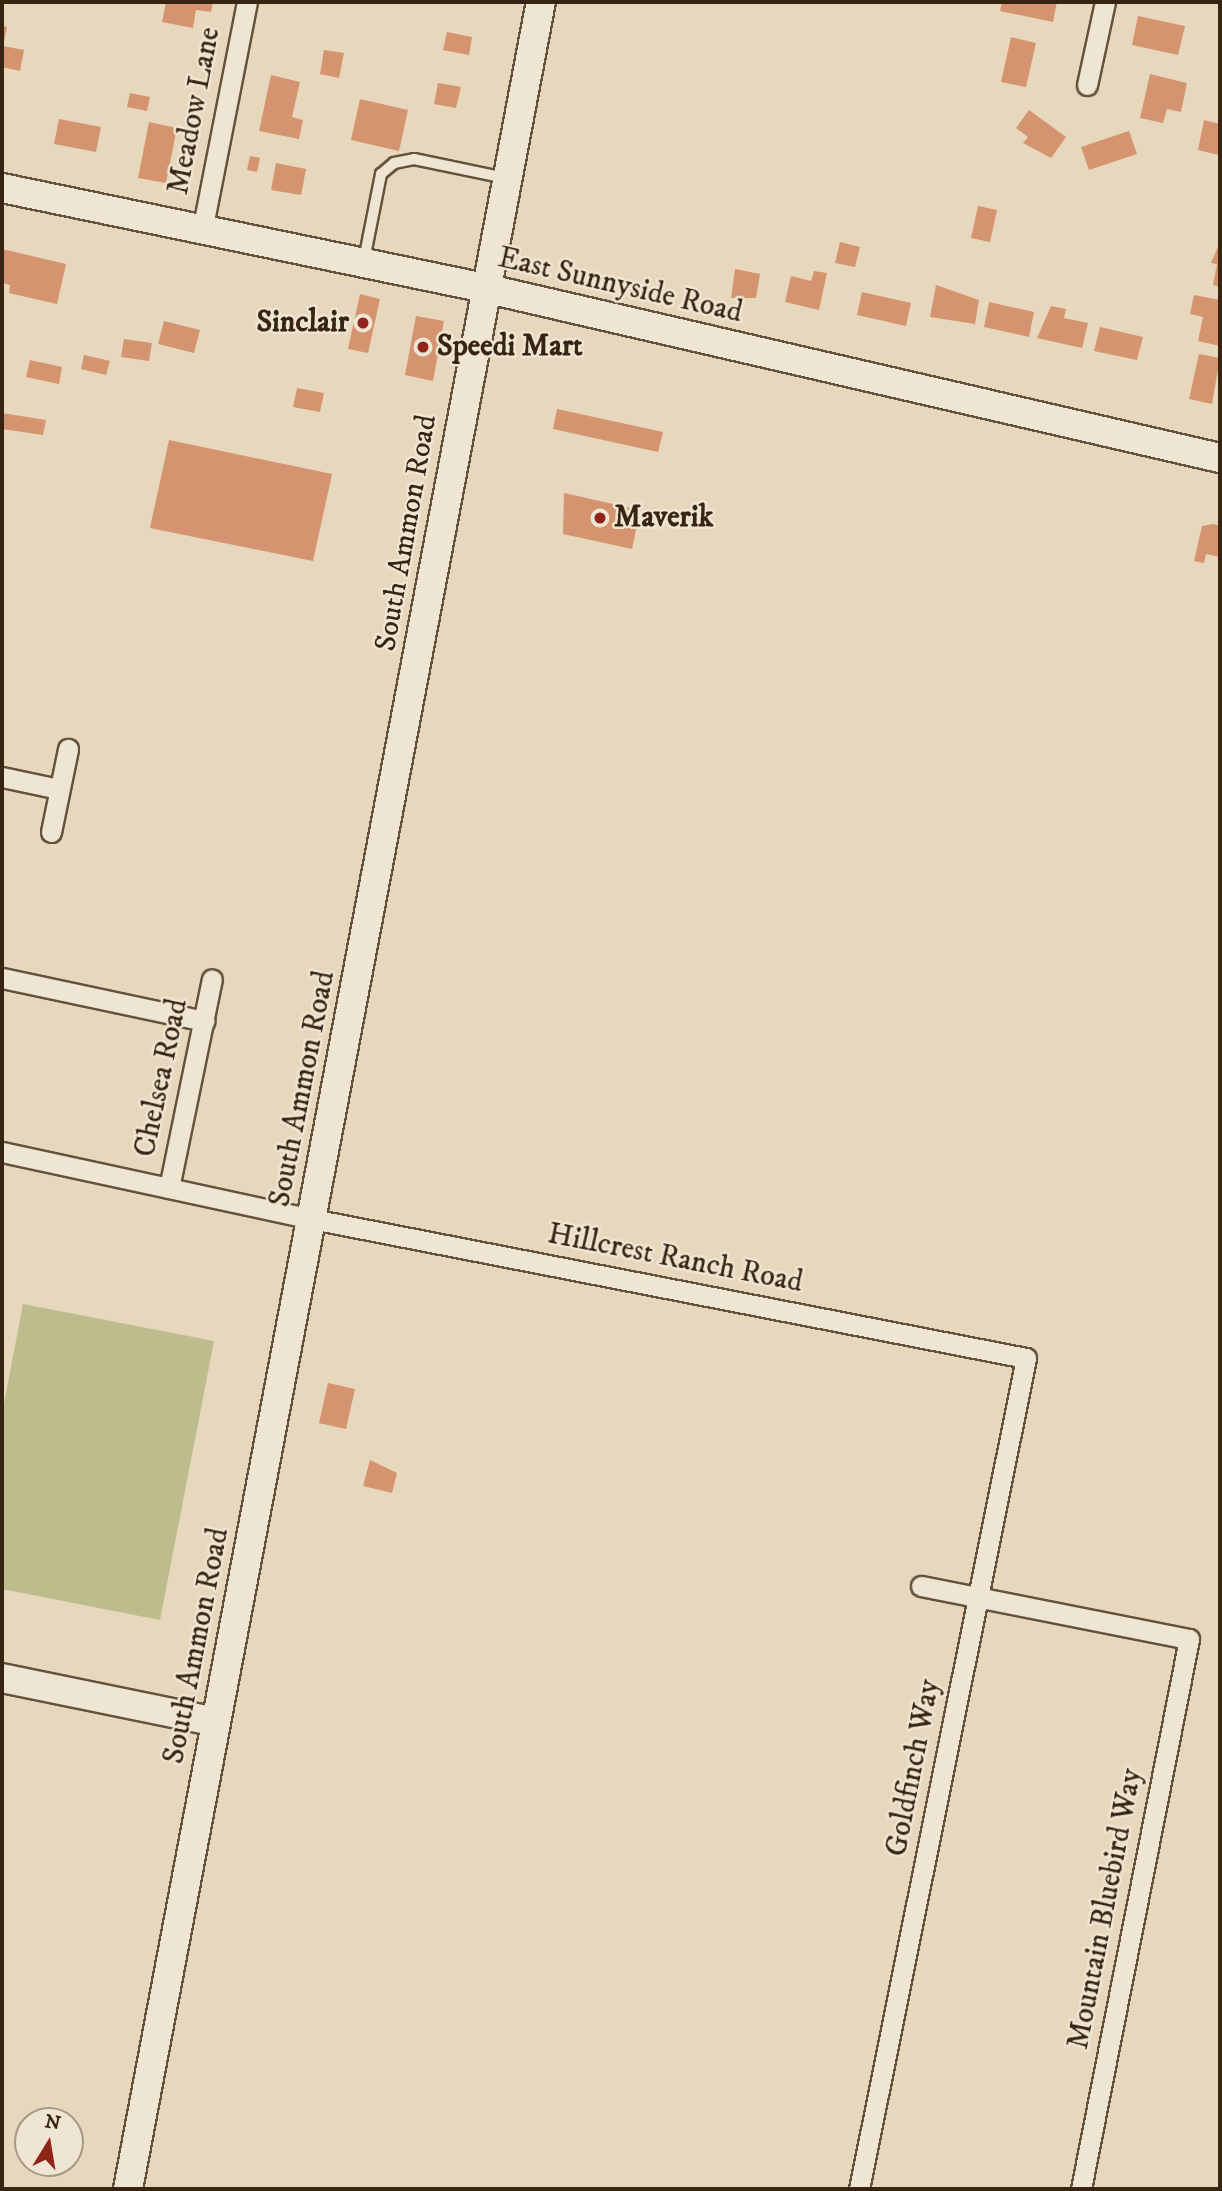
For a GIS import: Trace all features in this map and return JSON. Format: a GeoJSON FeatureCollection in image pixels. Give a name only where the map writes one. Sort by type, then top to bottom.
{"type":"FeatureCollection","features":[{"type":"Feature","properties":{"kind":"street","name":"Meadow Lane"},"geometry":{"type":"LineString","coordinates":[[202,231],[247,2]]}},
{"type":"Feature","properties":{"kind":"street","name":"South Ammon Road"},"geometry":{"type":"LineString","coordinates":[[128,2189],[312,1219],[484,288],[541,2]]}},
{"type":"Feature","properties":{"kind":"street"},"geometry":{"type":"LineString","coordinates":[[1087,85],[1105,2]]}},
{"type":"Feature","properties":{"kind":"street","name":"East Sunnyside Road"},"geometry":{"type":"LineString","coordinates":[[2,188],[484,288],[1220,458]]}},
{"type":"Feature","properties":{"kind":"street"},"geometry":{"type":"LineString","coordinates":[[51,832],[68,749]]}},
{"type":"Feature","properties":{"kind":"street"},"geometry":{"type":"LineString","coordinates":[[2,777],[59,789]]}},
{"type":"Feature","properties":{"kind":"street"},"geometry":{"type":"LineString","coordinates":[[2,978],[204,1021]]}},
{"type":"Feature","properties":{"kind":"street","name":"Chelsea Road"},"geometry":{"type":"LineString","coordinates":[[169,1188],[212,979]]}},
{"type":"Feature","properties":{"kind":"street","name":"Hillcrest Ranch Road"},"geometry":{"type":"LineString","coordinates":[[2,1152],[312,1219],[1026,1358]]}},
{"type":"Feature","properties":{"kind":"street","name":"Goldfinch Way"},"geometry":{"type":"LineString","coordinates":[[859,2189],[1026,1358]]}},
{"type":"Feature","properties":{"kind":"street"},"geometry":{"type":"LineString","coordinates":[[922,1586],[978,1598]]}},
{"type":"Feature","properties":{"kind":"street","name":"Mountain Bluebird Way"},"geometry":{"type":"LineString","coordinates":[[978,1598],[1189,1639],[1081,2189]]}},
{"type":"Feature","properties":{"kind":"street"},"geometry":{"type":"LineString","coordinates":[[2,1678],[216,1722]]}},
{"type":"Feature","properties":{"kind":"lane"},"geometry":{"type":"LineString","coordinates":[[363,264],[381,174],[394,163],[414,159],[506,178]]}},
{"type":"Feature","properties":{"kind":"shaded area"},"geometry":{"type":"Polygon","coordinates":[[[23,1304],[214,1341],[160,1620],[2,1589],[2,1414],[23,1304]]]}},
{"type":"Feature","properties":{"kind":"building"},"geometry":{"type":"Polygon","coordinates":[[[166,2],[213,2],[211,12],[196,10],[193,28],[162,22],[166,2]]]}},
{"type":"Feature","properties":{"kind":"building"},"geometry":{"type":"Polygon","coordinates":[[[1002,2],[1057,2],[1053,22],[1000,11],[1002,2]]]}},
{"type":"Feature","properties":{"kind":"building"},"geometry":{"type":"Polygon","coordinates":[[[1138,16],[1185,26],[1178,55],[1132,45],[1138,16]]]}},
{"type":"Feature","properties":{"kind":"building"},"geometry":{"type":"Polygon","coordinates":[[[2,26],[7,27],[3,46],[24,50],[20,71],[2,67],[2,26]]]}},
{"type":"Feature","properties":{"kind":"building"},"geometry":{"type":"Polygon","coordinates":[[[447,32],[472,37],[469,55],[443,50],[447,32]]]}},
{"type":"Feature","properties":{"kind":"building"},"geometry":{"type":"Polygon","coordinates":[[[1011,37],[1036,43],[1026,87],[1001,82],[1011,37]]]}},
{"type":"Feature","properties":{"kind":"building"},"geometry":{"type":"Polygon","coordinates":[[[324,50],[344,53],[339,78],[320,74],[324,50]]]}},
{"type":"Feature","properties":{"kind":"building"},"geometry":{"type":"Polygon","coordinates":[[[1150,74],[1187,83],[1181,112],[1167,109],[1163,123],[1140,118],[1150,74]]]}},
{"type":"Feature","properties":{"kind":"building"},"geometry":{"type":"Polygon","coordinates":[[[271,75],[300,82],[292,117],[303,120],[299,139],[259,131],[271,75]]]}},
{"type":"Feature","properties":{"kind":"building"},"geometry":{"type":"Polygon","coordinates":[[[438,83],[461,87],[456,108],[434,104],[438,83]]]}},
{"type":"Feature","properties":{"kind":"building"},"geometry":{"type":"Polygon","coordinates":[[[130,93],[150,97],[147,111],[127,107],[130,93]]]}},
{"type":"Feature","properties":{"kind":"building"},"geometry":{"type":"Polygon","coordinates":[[[360,99],[408,110],[399,151],[351,140],[360,99]]]}},
{"type":"Feature","properties":{"kind":"building"},"geometry":{"type":"Polygon","coordinates":[[[1029,110],[1066,137],[1051,158],[1023,143],[1028,137],[1016,128],[1029,110]]]}},
{"type":"Feature","properties":{"kind":"building"},"geometry":{"type":"Polygon","coordinates":[[[59,119],[101,127],[96,152],[54,144],[59,119]]]}},
{"type":"Feature","properties":{"kind":"building"},"geometry":{"type":"Polygon","coordinates":[[[1204,120],[1220,124],[1219,155],[1198,150],[1204,120]]]}},
{"type":"Feature","properties":{"kind":"building"},"geometry":{"type":"Polygon","coordinates":[[[149,122],[177,128],[166,183],[138,178],[149,122]]]}},
{"type":"Feature","properties":{"kind":"building"},"geometry":{"type":"Polygon","coordinates":[[[1129,131],[1137,154],[1089,170],[1081,147],[1129,131]]]}},
{"type":"Feature","properties":{"kind":"building"},"geometry":{"type":"Polygon","coordinates":[[[250,156],[260,158],[257,172],[247,170],[250,156]]]}},
{"type":"Feature","properties":{"kind":"building"},"geometry":{"type":"Polygon","coordinates":[[[276,163],[306,169],[301,195],[271,190],[276,163]]]}},
{"type":"Feature","properties":{"kind":"building"},"geometry":{"type":"Polygon","coordinates":[[[978,206],[997,210],[990,242],[971,238],[978,206]]]}},
{"type":"Feature","properties":{"kind":"building"},"geometry":{"type":"Polygon","coordinates":[[[840,242],[860,247],[855,267],[835,263],[840,242]]]}},
{"type":"Feature","properties":{"kind":"building"},"geometry":{"type":"Polygon","coordinates":[[[1219,244],[1220,287],[1213,285],[1217,264],[1211,263],[1219,244]]]}},
{"type":"Feature","properties":{"kind":"building"},"geometry":{"type":"Polygon","coordinates":[[[2,249],[66,264],[57,304],[9,293],[10,285],[2,283],[2,249]]]}},
{"type":"Feature","properties":{"kind":"building"},"geometry":{"type":"Polygon","coordinates":[[[735,269],[760,274],[756,298],[731,298],[735,269]]]}},
{"type":"Feature","properties":{"kind":"building"},"geometry":{"type":"Polygon","coordinates":[[[814,271],[827,273],[819,310],[785,302],[791,276],[811,281],[814,271]]]}},
{"type":"Feature","properties":{"kind":"building"},"geometry":{"type":"Polygon","coordinates":[[[936,285],[979,300],[975,324],[930,317],[936,285]]]}},
{"type":"Feature","properties":{"kind":"building"},"geometry":{"type":"Polygon","coordinates":[[[862,292],[911,303],[906,326],[857,315],[862,292]]]}},
{"type":"Feature","properties":{"kind":"building"},"geometry":{"type":"Polygon","coordinates":[[[360,294],[380,299],[368,353],[348,349],[360,294]]]}},
{"type":"Feature","properties":{"kind":"building"},"geometry":{"type":"Polygon","coordinates":[[[1194,295],[1220,300],[1220,346],[1198,341],[1203,317],[1190,314],[1194,295]]]}},
{"type":"Feature","properties":{"kind":"building"},"geometry":{"type":"Polygon","coordinates":[[[989,302],[1034,312],[1029,337],[984,327],[989,302]]]}},
{"type":"Feature","properties":{"kind":"building"},"geometry":{"type":"Polygon","coordinates":[[[1051,306],[1066,309],[1064,318],[1088,323],[1082,348],[1037,338],[1051,306]]]}},
{"type":"Feature","properties":{"kind":"building"},"geometry":{"type":"Polygon","coordinates":[[[416,316],[444,321],[433,381],[405,375],[416,316]]]}},
{"type":"Feature","properties":{"kind":"building"},"geometry":{"type":"Polygon","coordinates":[[[164,321],[200,330],[194,353],[158,344],[164,321]]]}},
{"type":"Feature","properties":{"kind":"building"},"geometry":{"type":"Polygon","coordinates":[[[1100,327],[1143,337],[1137,360],[1094,351],[1100,327]]]}},
{"type":"Feature","properties":{"kind":"building"},"geometry":{"type":"Polygon","coordinates":[[[124,339],[152,343],[149,361],[121,357],[124,339]]]}},
{"type":"Feature","properties":{"kind":"building"},"geometry":{"type":"Polygon","coordinates":[[[1199,354],[1220,358],[1212,404],[1189,399],[1199,354]]]}},
{"type":"Feature","properties":{"kind":"building"},"geometry":{"type":"Polygon","coordinates":[[[84,355],[110,361],[106,375],[81,369],[84,355]]]}},
{"type":"Feature","properties":{"kind":"building"},"geometry":{"type":"Polygon","coordinates":[[[30,360],[62,367],[59,384],[26,377],[30,360]]]}},
{"type":"Feature","properties":{"kind":"building"},"geometry":{"type":"Polygon","coordinates":[[[297,388],[324,393],[320,412],[293,407],[297,388]]]}},
{"type":"Feature","properties":{"kind":"building"},"geometry":{"type":"Polygon","coordinates":[[[557,409],[663,432],[658,452],[553,429],[557,409]]]}},
{"type":"Feature","properties":{"kind":"building"},"geometry":{"type":"Polygon","coordinates":[[[2,413],[46,420],[43,435],[2,429],[2,413]]]}},
{"type":"Feature","properties":{"kind":"building"},"geometry":{"type":"Polygon","coordinates":[[[169,440],[332,474],[313,561],[150,528],[169,440]]]}},
{"type":"Feature","properties":{"kind":"building"},"geometry":{"type":"Polygon","coordinates":[[[564,493],[640,510],[632,549],[563,534],[564,493]]]}},
{"type":"Feature","properties":{"kind":"building"},"geometry":{"type":"Polygon","coordinates":[[[1202,526],[1220,526],[1220,557],[1206,554],[1204,563],[1194,561],[1202,526]]]}},
{"type":"Feature","properties":{"kind":"building"},"geometry":{"type":"Polygon","coordinates":[[[328,1383],[355,1389],[346,1429],[319,1423],[328,1383]]]}},
{"type":"Feature","properties":{"kind":"building"},"geometry":{"type":"Polygon","coordinates":[[[370,1460],[397,1473],[392,1493],[363,1486],[370,1460]]]}},
{"type":"Feature","properties":{"kind":"place","name":"Sinclair"},"geometry":{"type":"Point","coordinates":[363,323]}},
{"type":"Feature","properties":{"kind":"place","name":"Speedi Mart"},"geometry":{"type":"Point","coordinates":[423,347]}},
{"type":"Feature","properties":{"kind":"place","name":"Maverik"},"geometry":{"type":"Point","coordinates":[600,518]}}]}
